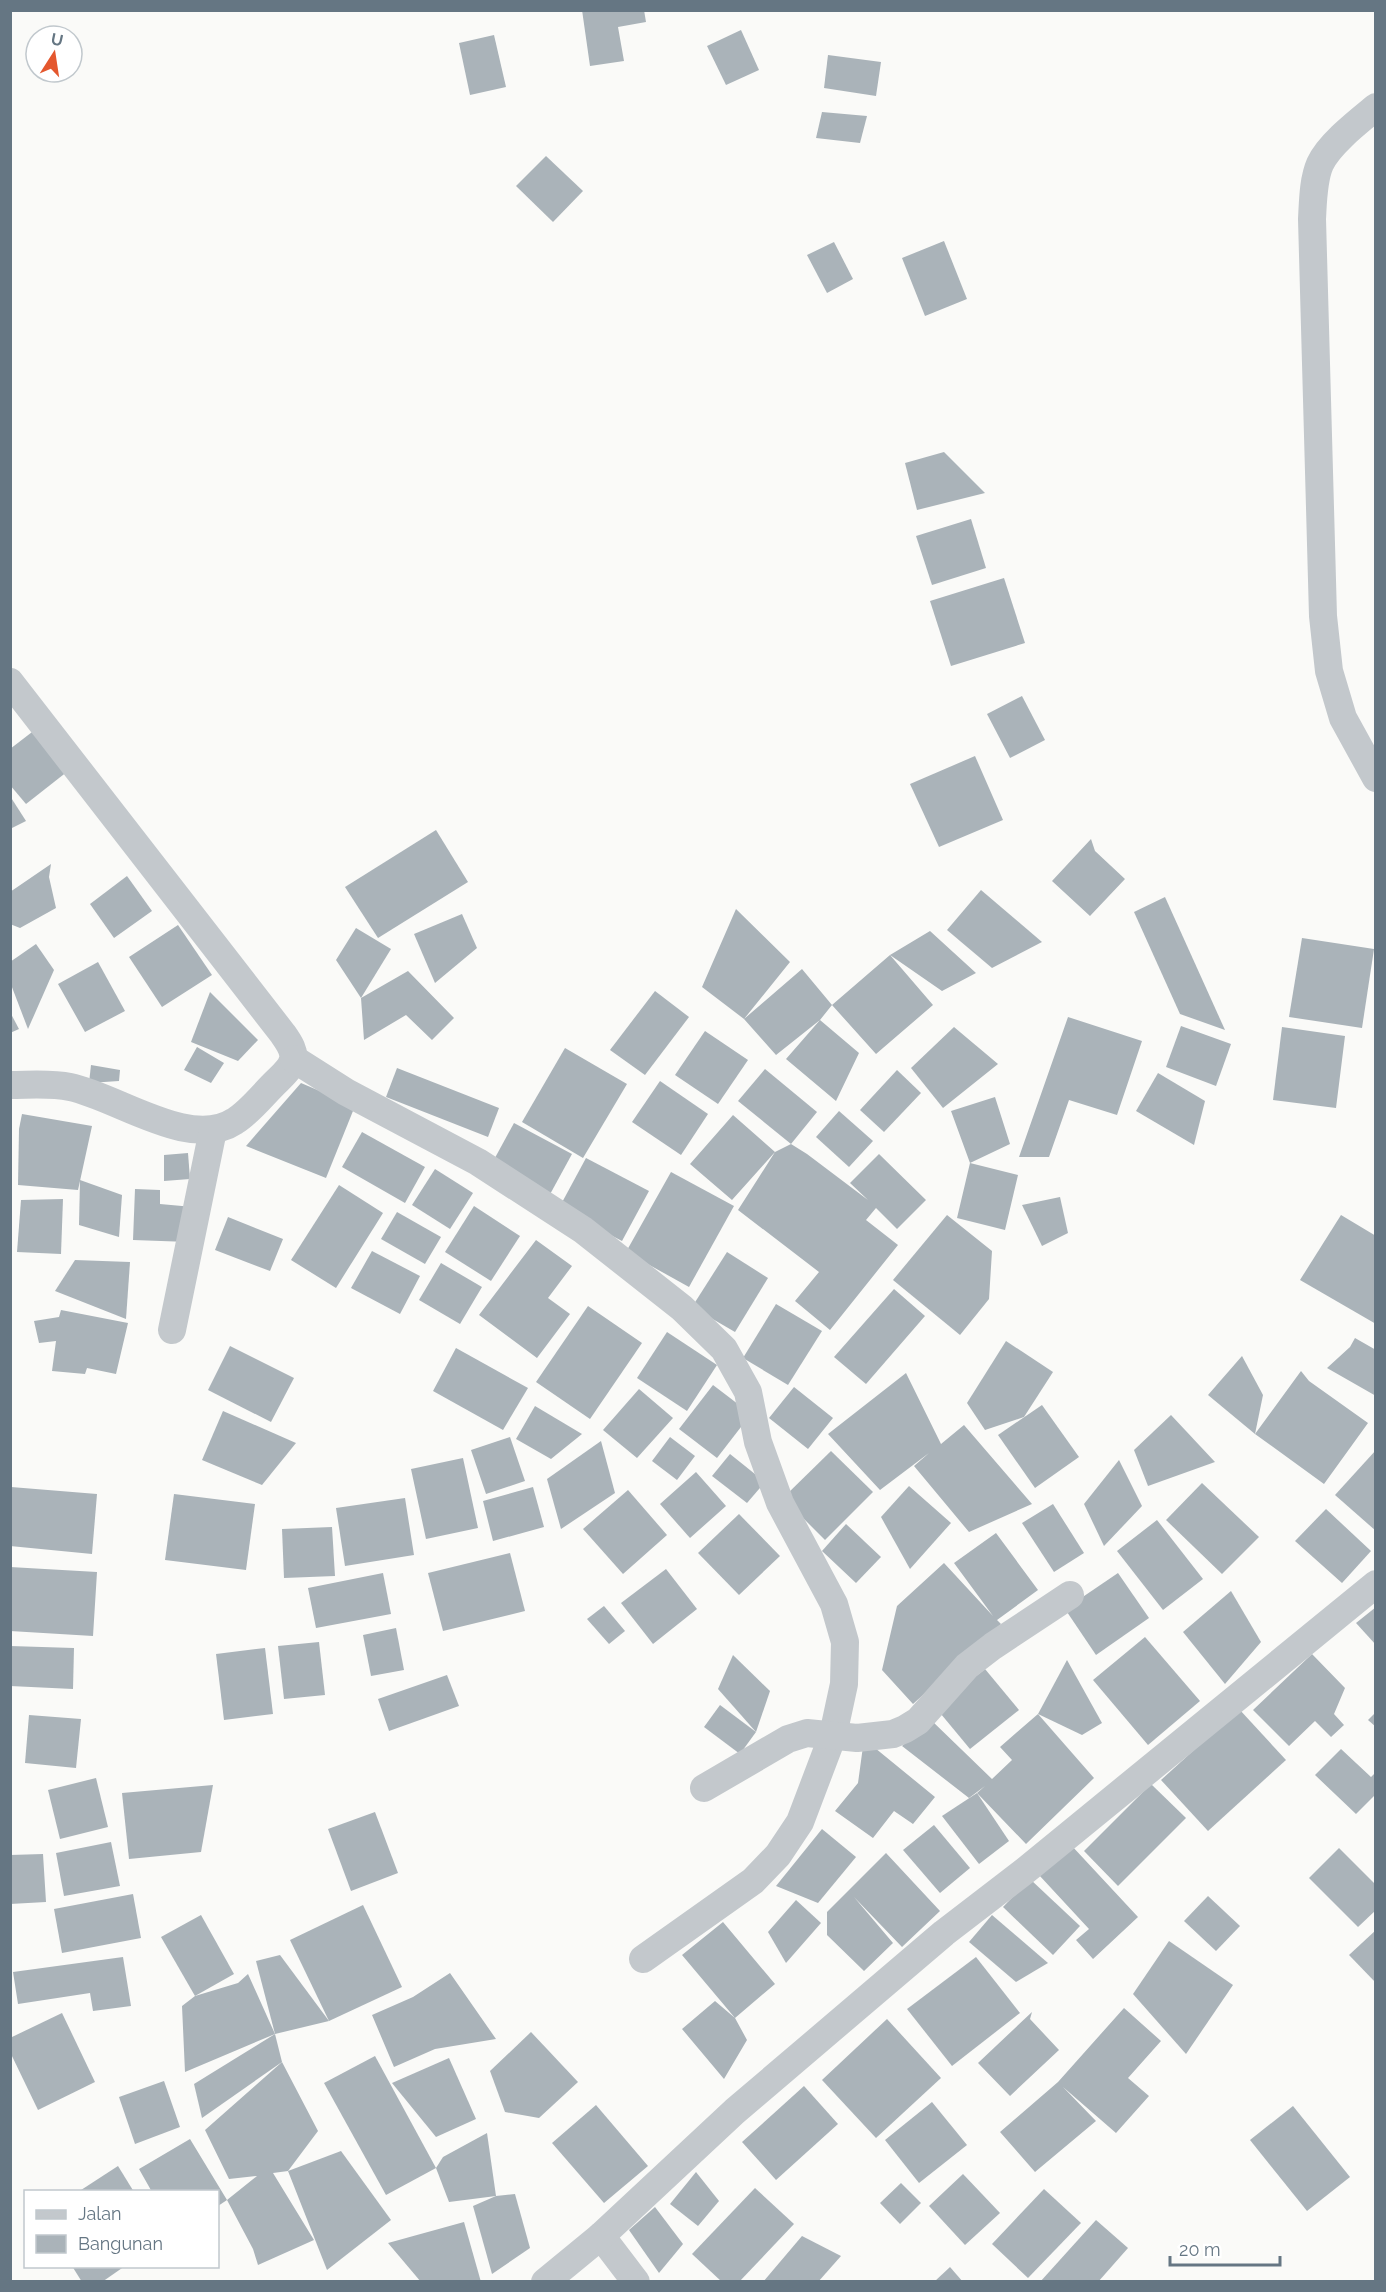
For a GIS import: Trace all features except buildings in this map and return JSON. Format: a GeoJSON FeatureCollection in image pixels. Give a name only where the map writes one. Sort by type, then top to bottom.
{"type":"FeatureCollection","features":[{"type":"Feature","properties":{"kind":"street"},"geometry":{"type":"LineString","coordinates":[[1376,107],[1342,136],[1320,163],[1312,219],[1323,616],[1328,660],[1343,718],[1376,778]]}},
{"type":"Feature","properties":{"kind":"street"},"geometry":{"type":"LineString","coordinates":[[10,682],[294,1048],[294,1059],[284,1074],[235,1122],[213,1130],[184,1129],[69,1086],[10,1086]]}},
{"type":"Feature","properties":{"kind":"street"},"geometry":{"type":"LineString","coordinates":[[294,1059],[346,1092],[478,1162],[583,1230],[682,1308],[724,1349],[748,1392],[758,1442],[780,1503],[834,1604],[845,1642],[844,1684],[833,1735],[800,1822],[778,1855],[753,1881],[643,1959]]}},
{"type":"Feature","properties":{"kind":"street"},"geometry":{"type":"LineString","coordinates":[[172,1330],[213,1130]]}},
{"type":"Feature","properties":{"kind":"street"},"geometry":{"type":"LineString","coordinates":[[545,2282],[601,2236],[735,2111],[944,1933],[1026,1870],[1376,1584]]}},
{"type":"Feature","properties":{"kind":"street"},"geometry":{"type":"LineString","coordinates":[[705,1788],[788,1739],[807,1733],[857,1738],[893,1734],[905,1729],[918,1720],[967,1666],[1070,1595]]}},
{"type":"Feature","properties":{"kind":"street"},"geometry":{"type":"LineString","coordinates":[[601,2236],[636,2282]]}}]}
